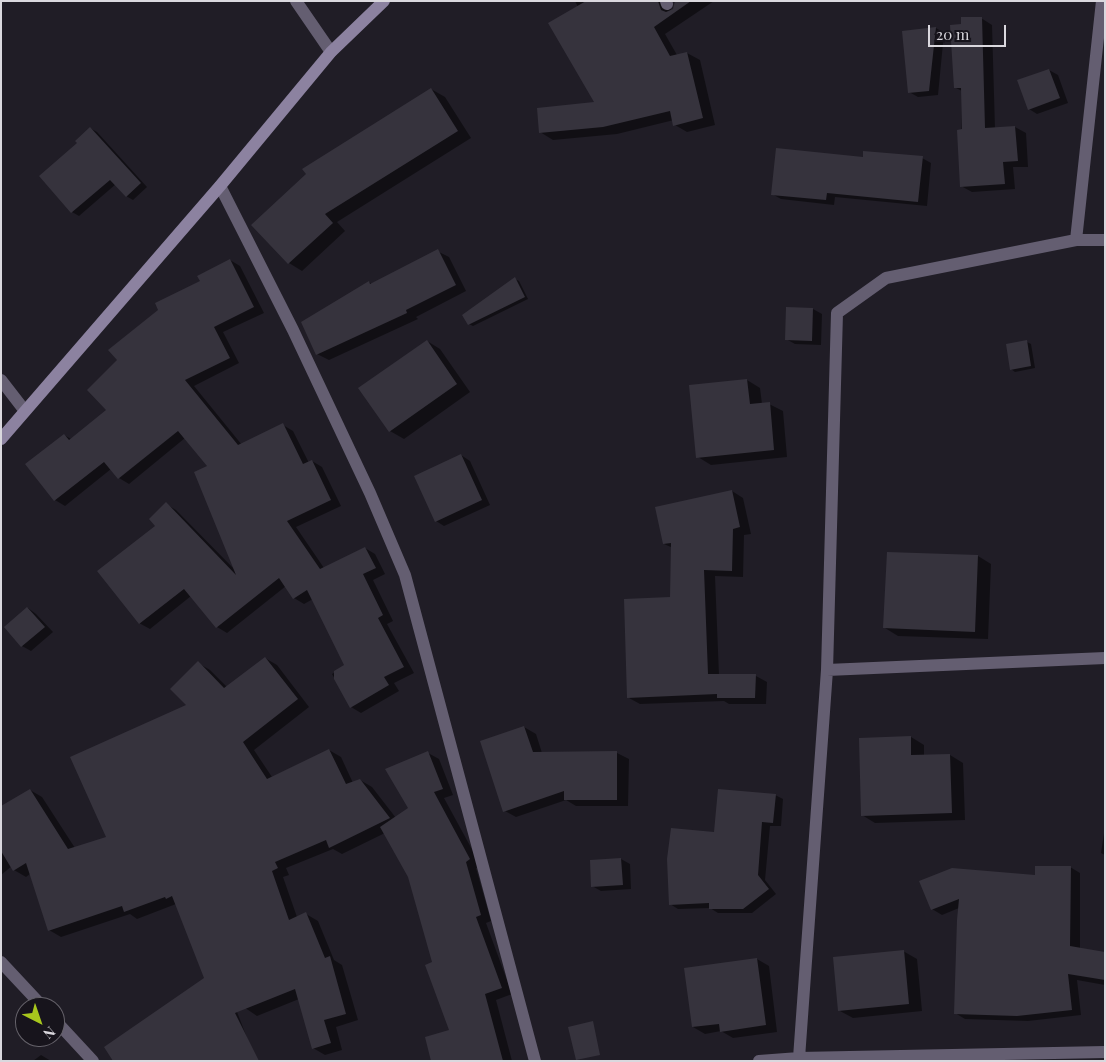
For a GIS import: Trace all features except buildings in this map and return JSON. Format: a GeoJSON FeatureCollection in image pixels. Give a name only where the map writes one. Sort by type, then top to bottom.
{"type":"FeatureCollection","features":[{"type":"Feature","properties":{"kind":"street"},"geometry":{"type":"LineString","coordinates":[[296,1],[331,52]]}},
{"type":"Feature","properties":{"kind":"street"},"geometry":{"type":"LineString","coordinates":[[1,439],[220,186],[331,52],[384,1]]}},
{"type":"Feature","properties":{"kind":"street"},"geometry":{"type":"LineString","coordinates":[[1076,240],[1102,1]]}},
{"type":"Feature","properties":{"kind":"street"},"geometry":{"type":"LineString","coordinates":[[220,186],[305,356],[370,493],[405,575],[535,1061]]}},
{"type":"Feature","properties":{"kind":"street"},"geometry":{"type":"LineString","coordinates":[[799,1058],[827,670],[837,313],[886,278],[1076,240],[1105,240]]}},
{"type":"Feature","properties":{"kind":"street"},"geometry":{"type":"LineString","coordinates":[[1,380],[26,411]]}},
{"type":"Feature","properties":{"kind":"street"},"geometry":{"type":"LineString","coordinates":[[827,670],[1105,658]]}},
{"type":"Feature","properties":{"kind":"street"},"geometry":{"type":"LineString","coordinates":[[1,962],[34,997]]}},
{"type":"Feature","properties":{"kind":"street"},"geometry":{"type":"LineString","coordinates":[[65,1031],[93,1061]]}},
{"type":"Feature","properties":{"kind":"street"},"geometry":{"type":"LineString","coordinates":[[759,1061],[799,1058],[1105,1052]]}}]}
